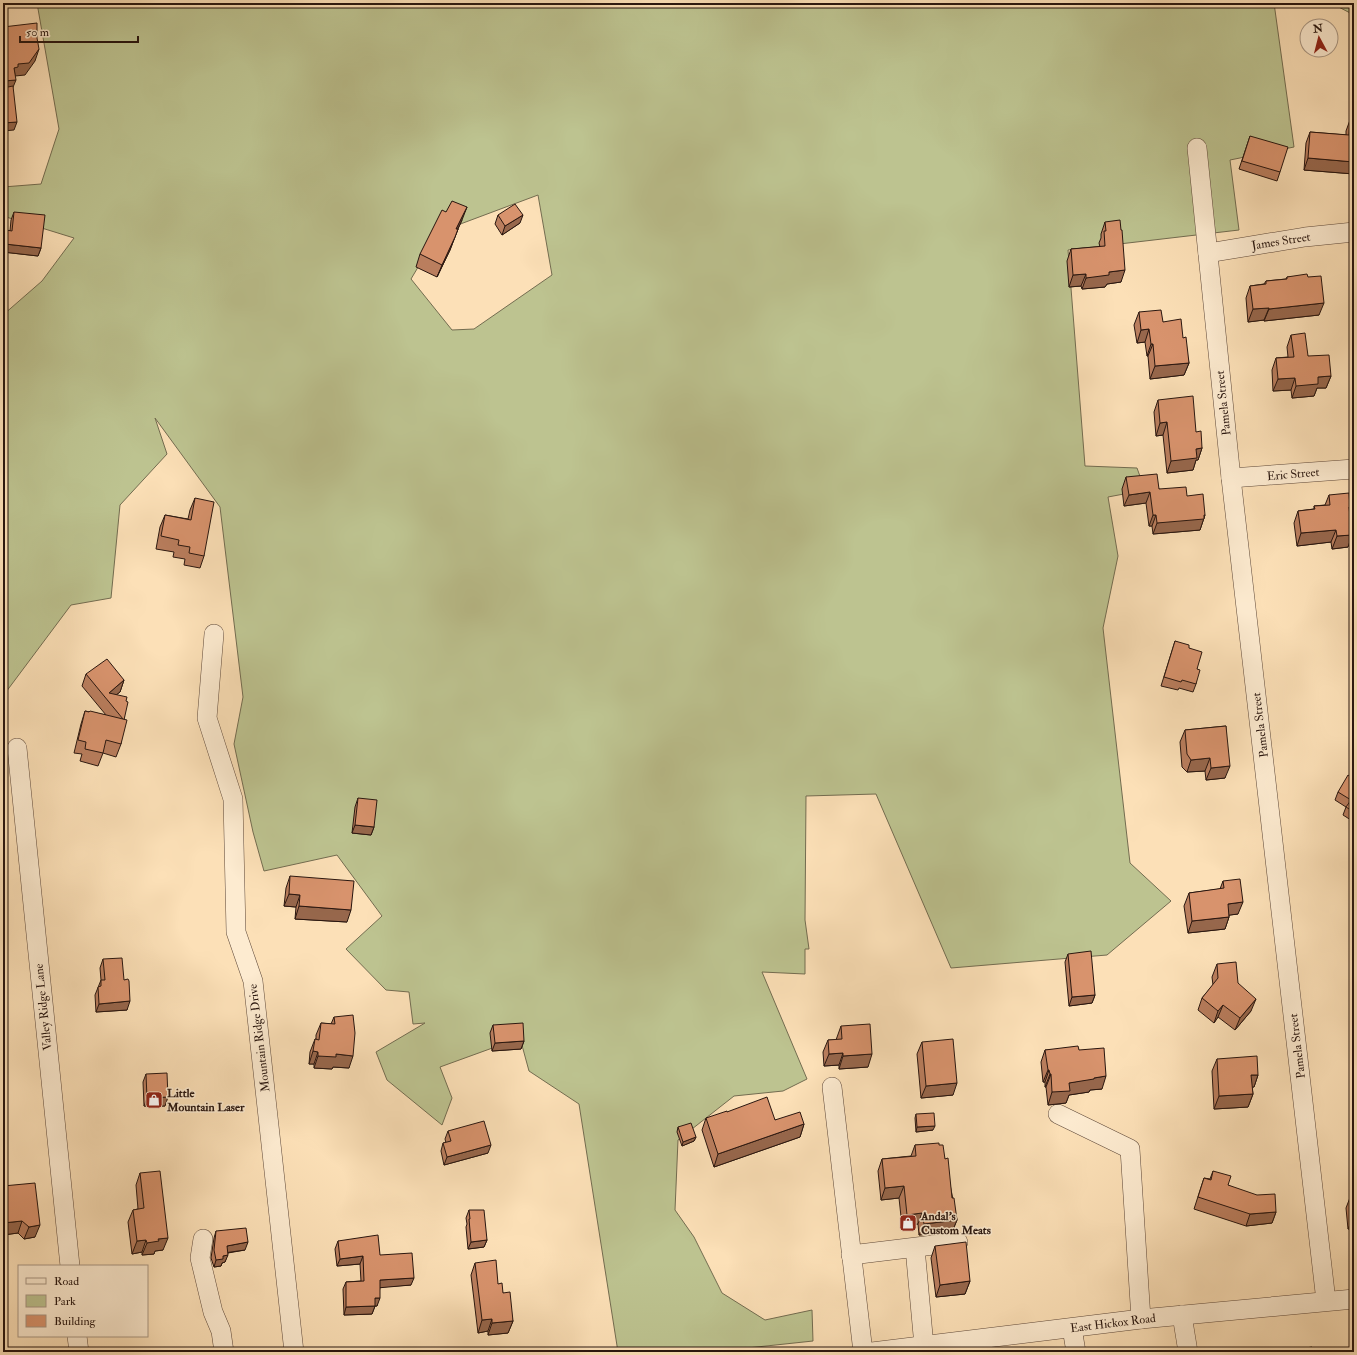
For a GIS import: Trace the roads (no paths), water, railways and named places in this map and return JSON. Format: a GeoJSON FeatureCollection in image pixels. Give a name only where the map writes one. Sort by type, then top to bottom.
{"type":"FeatureCollection","features":[{"type":"Feature","properties":{"kind":"street","name":"Pamela Street"},"geometry":{"type":"LineString","coordinates":[[1197,148],[1231,478],[1326,1300]]}},
{"type":"Feature","properties":{"kind":"street","name":"James Street"},"geometry":{"type":"LineString","coordinates":[[1208,253],[1305,237],[1354,232]]}},
{"type":"Feature","properties":{"kind":"street","name":"Eric Street"},"geometry":{"type":"LineString","coordinates":[[1231,478],[1354,468]]}},
{"type":"Feature","properties":{"kind":"street","name":"Mountain Ridge Drive"},"geometry":{"type":"LineString","coordinates":[[214,634],[207,718],[233,799],[236,932],[253,981],[294,1352]]}},
{"type":"Feature","properties":{"kind":"street","name":"Valley Ridge Lane"},"geometry":{"type":"LineString","coordinates":[[17,748],[70,1265]]}},
{"type":"Feature","properties":{"kind":"street"},"geometry":{"type":"LineString","coordinates":[[832,1087],[863,1352]]}},
{"type":"Feature","properties":{"kind":"street"},"geometry":{"type":"LineString","coordinates":[[1058,1114],[1130,1149],[1141,1319]]}},
{"type":"Feature","properties":{"kind":"street"},"geometry":{"type":"LineString","coordinates":[[203,1239],[200,1258],[213,1312],[221,1331],[224,1352]]}},
{"type":"Feature","properties":{"kind":"street"},"geometry":{"type":"LineString","coordinates":[[851,1255],[958,1242]]}},
{"type":"Feature","properties":{"kind":"street"},"geometry":{"type":"LineString","coordinates":[[915,1248],[924,1346]]}},
{"type":"Feature","properties":{"kind":"street","name":"East Hickox Road"},"geometry":{"type":"LineString","coordinates":[[872,1352],[1182,1314],[1354,1298]]}},
{"type":"Feature","properties":{"kind":"street"},"geometry":{"type":"LineString","coordinates":[[1182,1314],[1188,1352]]}},
{"type":"Feature","properties":{"kind":"street"},"geometry":{"type":"LineString","coordinates":[[1072,1328],[1076,1352]]}},
{"type":"Feature","properties":{"kind":"street"},"geometry":{"type":"LineString","coordinates":[[77,1337],[79,1352]]}},
{"type":"Feature","properties":{"kind":"place","name":"Little Mountain Laser"},"geometry":{"type":"Point","coordinates":[154,1100]}},
{"type":"Feature","properties":{"kind":"place","name":"Andal's Custom Meats"},"geometry":{"type":"Point","coordinates":[908,1223]}}]}
